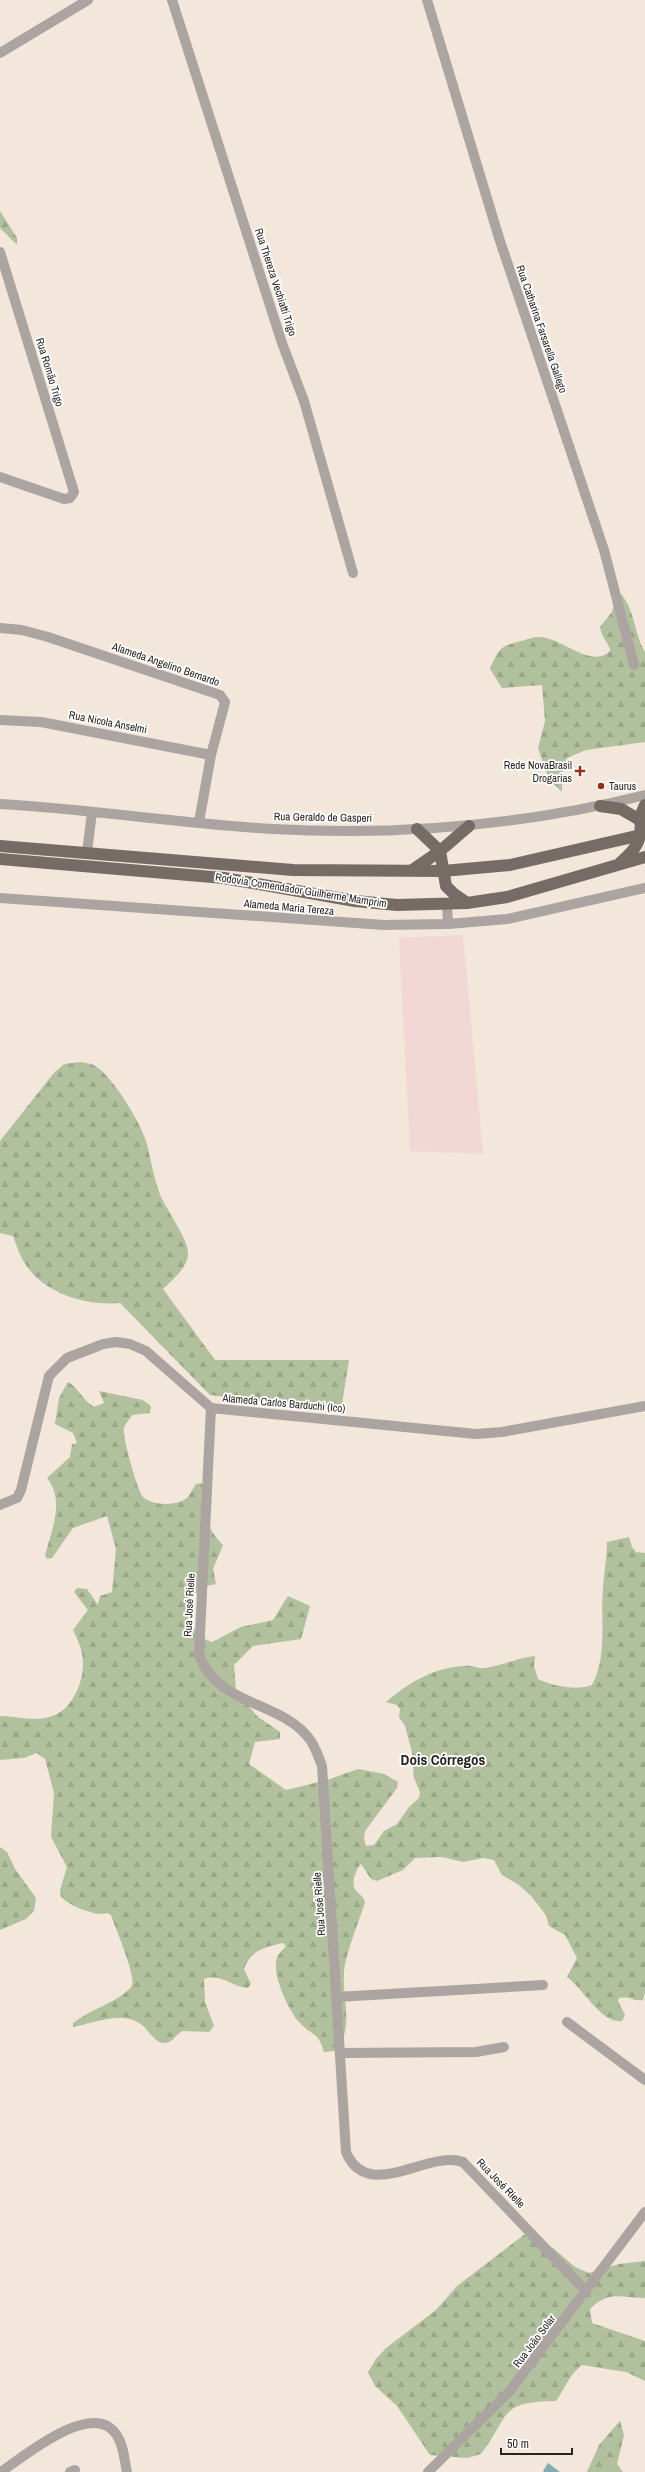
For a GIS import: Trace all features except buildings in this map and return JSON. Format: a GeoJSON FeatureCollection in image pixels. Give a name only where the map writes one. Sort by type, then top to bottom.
{"type":"FeatureCollection","features":[{"type":"Feature","properties":{"kind":"main road"},"geometry":{"type":"LineString","coordinates":[[618,864],[631,854],[643,835],[642,822],[645,805]]}},
{"type":"Feature","properties":{"kind":"main road"},"geometry":{"type":"LineString","coordinates":[[600,806],[621,809],[642,822]]}},
{"type":"Feature","properties":{"kind":"main road"},"geometry":{"type":"LineString","coordinates":[[411,871],[440,851],[469,826]]}},
{"type":"Feature","properties":{"kind":"main road"},"geometry":{"type":"LineString","coordinates":[[417,829],[440,851],[443,871],[450,890],[467,903]]}},
{"type":"Feature","properties":{"kind":"main road","name":"Rodovia Comendador Guilherme Mamprim"},"geometry":{"type":"LineString","coordinates":[[0,846],[293,870],[443,871],[510,865],[643,835]]}},
{"type":"Feature","properties":{"kind":"main road","name":"Rodovia Comendador Guilherme Mamprim"},"geometry":{"type":"LineString","coordinates":[[0,859],[224,878],[376,904],[467,903],[550,886],[645,857]]}},
{"type":"Feature","properties":{"kind":"street"},"geometry":{"type":"LineString","coordinates":[[0,53],[88,0]]}},
{"type":"Feature","properties":{"kind":"street","name":"Rua Thereza Vechiatti Trigo"},"geometry":{"type":"LineString","coordinates":[[172,0],[282,343],[304,401],[353,573]]}},
{"type":"Feature","properties":{"kind":"street","name":"Rua Catharina Farsarella Gallego"},"geometry":{"type":"LineString","coordinates":[[427,0],[499,238],[604,550],[634,665]]}},
{"type":"Feature","properties":{"kind":"street","name":"Rua Romão Trigo"},"geometry":{"type":"LineString","coordinates":[[0,252],[74,489],[70,498],[64,499],[0,477]]}},
{"type":"Feature","properties":{"kind":"street","name":"Alameda Angelino Bernardo"},"geometry":{"type":"LineString","coordinates":[[0,628],[22,630],[48,637],[220,694],[225,702],[211,755],[199,822]]}},
{"type":"Feature","properties":{"kind":"street","name":"Rua Nicola Anselmi"},"geometry":{"type":"LineString","coordinates":[[0,720],[41,722],[211,755]]}},
{"type":"Feature","properties":{"kind":"street","name":"Rua Geraldo de Gasperi"},"geometry":{"type":"LineString","coordinates":[[0,804],[273,829],[417,829],[469,826],[600,806],[645,795]]}},
{"type":"Feature","properties":{"kind":"street"},"geometry":{"type":"LineString","coordinates":[[87,852],[92,812]]}},
{"type":"Feature","properties":{"kind":"street","name":"Alameda Maria Tereza"},"geometry":{"type":"LineString","coordinates":[[0,898],[333,923],[384,925],[448,924],[507,919],[645,888]]}},
{"type":"Feature","properties":{"kind":"street"},"geometry":{"type":"LineString","coordinates":[[447,903],[448,924]]}},
{"type":"Feature","properties":{"kind":"street","name":"Alameda Carlos Barduchi (Ico)"},"geometry":{"type":"LineString","coordinates":[[0,1505],[17,1498],[21,1490],[49,1376],[66,1358],[103,1344],[116,1342],[139,1347],[146,1351],[211,1408],[476,1434],[502,1432],[645,1406]]}},
{"type":"Feature","properties":{"kind":"street","name":"Rua José Rielle"},"geometry":{"type":"LineString","coordinates":[[211,1408],[199,1654],[203,1666],[210,1678],[223,1688],[298,1729],[310,1740],[322,1766],[346,2152],[355,2166],[372,2174],[383,2175],[451,2159],[464,2162],[586,2291]]}},
{"type":"Feature","properties":{"kind":"street"},"geometry":{"type":"LineString","coordinates":[[336,1997],[543,1985]]}},
{"type":"Feature","properties":{"kind":"street"},"geometry":{"type":"LineString","coordinates":[[567,2022],[645,2080]]}},
{"type":"Feature","properties":{"kind":"street"},"geometry":{"type":"LineString","coordinates":[[340,2053],[476,2052],[504,2047]]}},
{"type":"Feature","properties":{"kind":"street","name":"Rua João Solar"},"geometry":{"type":"LineString","coordinates":[[428,2472],[509,2392],[645,2212]]}},
{"type":"Feature","properties":{"kind":"street"},"geometry":{"type":"LineString","coordinates":[[1,2472],[67,2429],[94,2423],[107,2426],[116,2433],[122,2446],[127,2472]]}},
{"type":"Feature","properties":{"kind":"shaded area"},"geometry":{"type":"Polygon","coordinates":[[[463,935],[483,1154],[410,1151],[399,938],[463,935]]]}},
{"type":"Feature","properties":{"kind":"green space"},"geometry":{"type":"Polygon","coordinates":[[[0,211],[17,238],[17,245],[0,228],[0,211]]]}},
{"type":"Feature","properties":{"kind":"green space"},"geometry":{"type":"Polygon","coordinates":[[[621,594],[629,607],[641,645],[645,652],[645,742],[586,750],[567,758],[562,773],[562,792],[549,779],[538,748],[545,721],[542,685],[502,688],[490,669],[496,656],[502,648],[536,637],[555,641],[594,657],[603,656],[610,651],[609,646],[602,635],[600,627],[612,612],[616,597],[621,594]]]}},
{"type":"Feature","properties":{"kind":"green space"},"geometry":{"type":"Polygon","coordinates":[[[80,1062],[93,1065],[110,1079],[126,1101],[144,1136],[161,1197],[181,1232],[188,1252],[188,1257],[183,1268],[163,1289],[215,1360],[349,1360],[341,1410],[210,1395],[120,1303],[81,1300],[55,1291],[44,1284],[26,1265],[20,1255],[13,1236],[0,1233],[0,1141],[53,1074],[64,1064],[80,1062]]]}},
{"type":"Feature","properties":{"kind":"green space"},"geometry":{"type":"Polygon","coordinates":[[[68,1382],[75,1387],[86,1401],[94,1407],[104,1403],[99,1391],[143,1400],[151,1406],[150,1413],[132,1415],[124,1428],[125,1442],[131,1464],[141,1494],[144,1498],[148,1501],[160,1504],[173,1503],[184,1500],[188,1497],[196,1484],[201,1483],[207,1489],[207,1513],[209,1525],[223,1545],[213,1569],[216,1584],[202,1588],[194,1596],[190,1603],[190,1619],[197,1633],[212,1642],[241,1627],[273,1620],[288,1596],[310,1606],[301,1639],[253,1646],[234,1665],[236,1690],[257,1716],[280,1732],[280,1739],[255,1742],[249,1764],[286,1790],[327,1780],[358,1769],[384,1774],[398,1782],[397,1788],[365,1831],[364,1839],[366,1846],[374,1845],[384,1831],[397,1824],[409,1807],[419,1798],[420,1792],[414,1778],[412,1752],[405,1726],[399,1717],[400,1709],[397,1705],[386,1702],[413,1682],[443,1669],[468,1666],[484,1668],[535,1656],[534,1666],[538,1679],[551,1684],[572,1688],[592,1685],[597,1674],[602,1650],[602,1600],[607,1542],[629,1537],[632,1547],[636,1552],[645,1553],[645,1993],[643,2000],[626,1997],[619,1998],[618,2001],[625,2015],[622,2021],[607,2017],[567,1977],[577,1958],[565,1935],[549,1926],[546,1915],[531,1896],[519,1885],[502,1875],[494,1860],[483,1858],[463,1862],[442,1857],[415,1858],[403,1870],[377,1881],[371,1879],[361,1864],[357,1869],[354,1886],[365,1902],[345,1965],[345,2033],[335,2051],[324,2052],[317,2037],[300,2023],[286,2002],[279,1982],[276,1965],[279,1954],[286,1946],[283,1943],[259,1950],[251,1957],[244,1969],[251,1984],[248,1988],[221,1979],[204,1979],[205,2002],[214,2026],[209,2032],[183,2031],[169,2042],[163,2043],[154,2038],[142,2025],[126,2018],[108,2019],[73,2027],[73,2023],[78,2019],[123,1995],[132,1985],[131,1972],[111,1915],[106,1913],[98,1914],[83,1910],[73,1906],[61,1897],[60,1890],[67,1867],[51,1837],[54,1793],[45,1759],[37,1753],[24,1758],[0,1760],[0,1716],[42,1719],[55,1715],[61,1711],[72,1700],[76,1693],[82,1677],[83,1658],[73,1630],[88,1610],[74,1592],[77,1588],[87,1589],[98,1605],[100,1596],[112,1592],[116,1549],[107,1516],[73,1528],[52,1558],[47,1559],[45,1555],[53,1525],[56,1505],[52,1487],[47,1478],[70,1457],[72,1444],[77,1443],[73,1433],[55,1424],[59,1398],[68,1382]]]}},
{"type":"Feature","properties":{"kind":"green space"},"geometry":{"type":"Polygon","coordinates":[[[0,1847],[7,1852],[15,1869],[36,1898],[34,1911],[26,1919],[0,1930],[0,1847]]]}},
{"type":"Feature","properties":{"kind":"green space"},"geometry":{"type":"Polygon","coordinates":[[[525,2234],[553,2248],[575,2267],[589,2273],[619,2264],[645,2261],[645,2298],[622,2296],[609,2297],[603,2299],[590,2309],[592,2323],[645,2341],[645,2381],[626,2372],[582,2365],[570,2378],[556,2401],[524,2404],[508,2413],[481,2454],[467,2458],[430,2455],[397,2406],[375,2386],[368,2372],[376,2359],[386,2348],[436,2310],[457,2286],[525,2234]]]}},
{"type":"Feature","properties":{"kind":"green space"},"geometry":{"type":"Polygon","coordinates":[[[620,2421],[624,2435],[617,2464],[623,2472],[587,2472],[599,2445],[620,2421]]]}},
{"type":"Feature","properties":{"kind":"water"},"geometry":{"type":"Polygon","coordinates":[[[548,2463],[560,2472],[544,2472],[543,2471],[548,2463]]]}},
{"type":"Feature","properties":{"kind":"place","name":"Rede NovaBrasil Drogarias"},"geometry":{"type":"Point","coordinates":[580,771]}},
{"type":"Feature","properties":{"kind":"place","name":"Taurus"},"geometry":{"type":"Point","coordinates":[601,786]}},
{"type":"Feature","properties":{"kind":"district","name":"Dois Córregos"},"geometry":{"type":"Point","coordinates":[443,1760]}}]}
